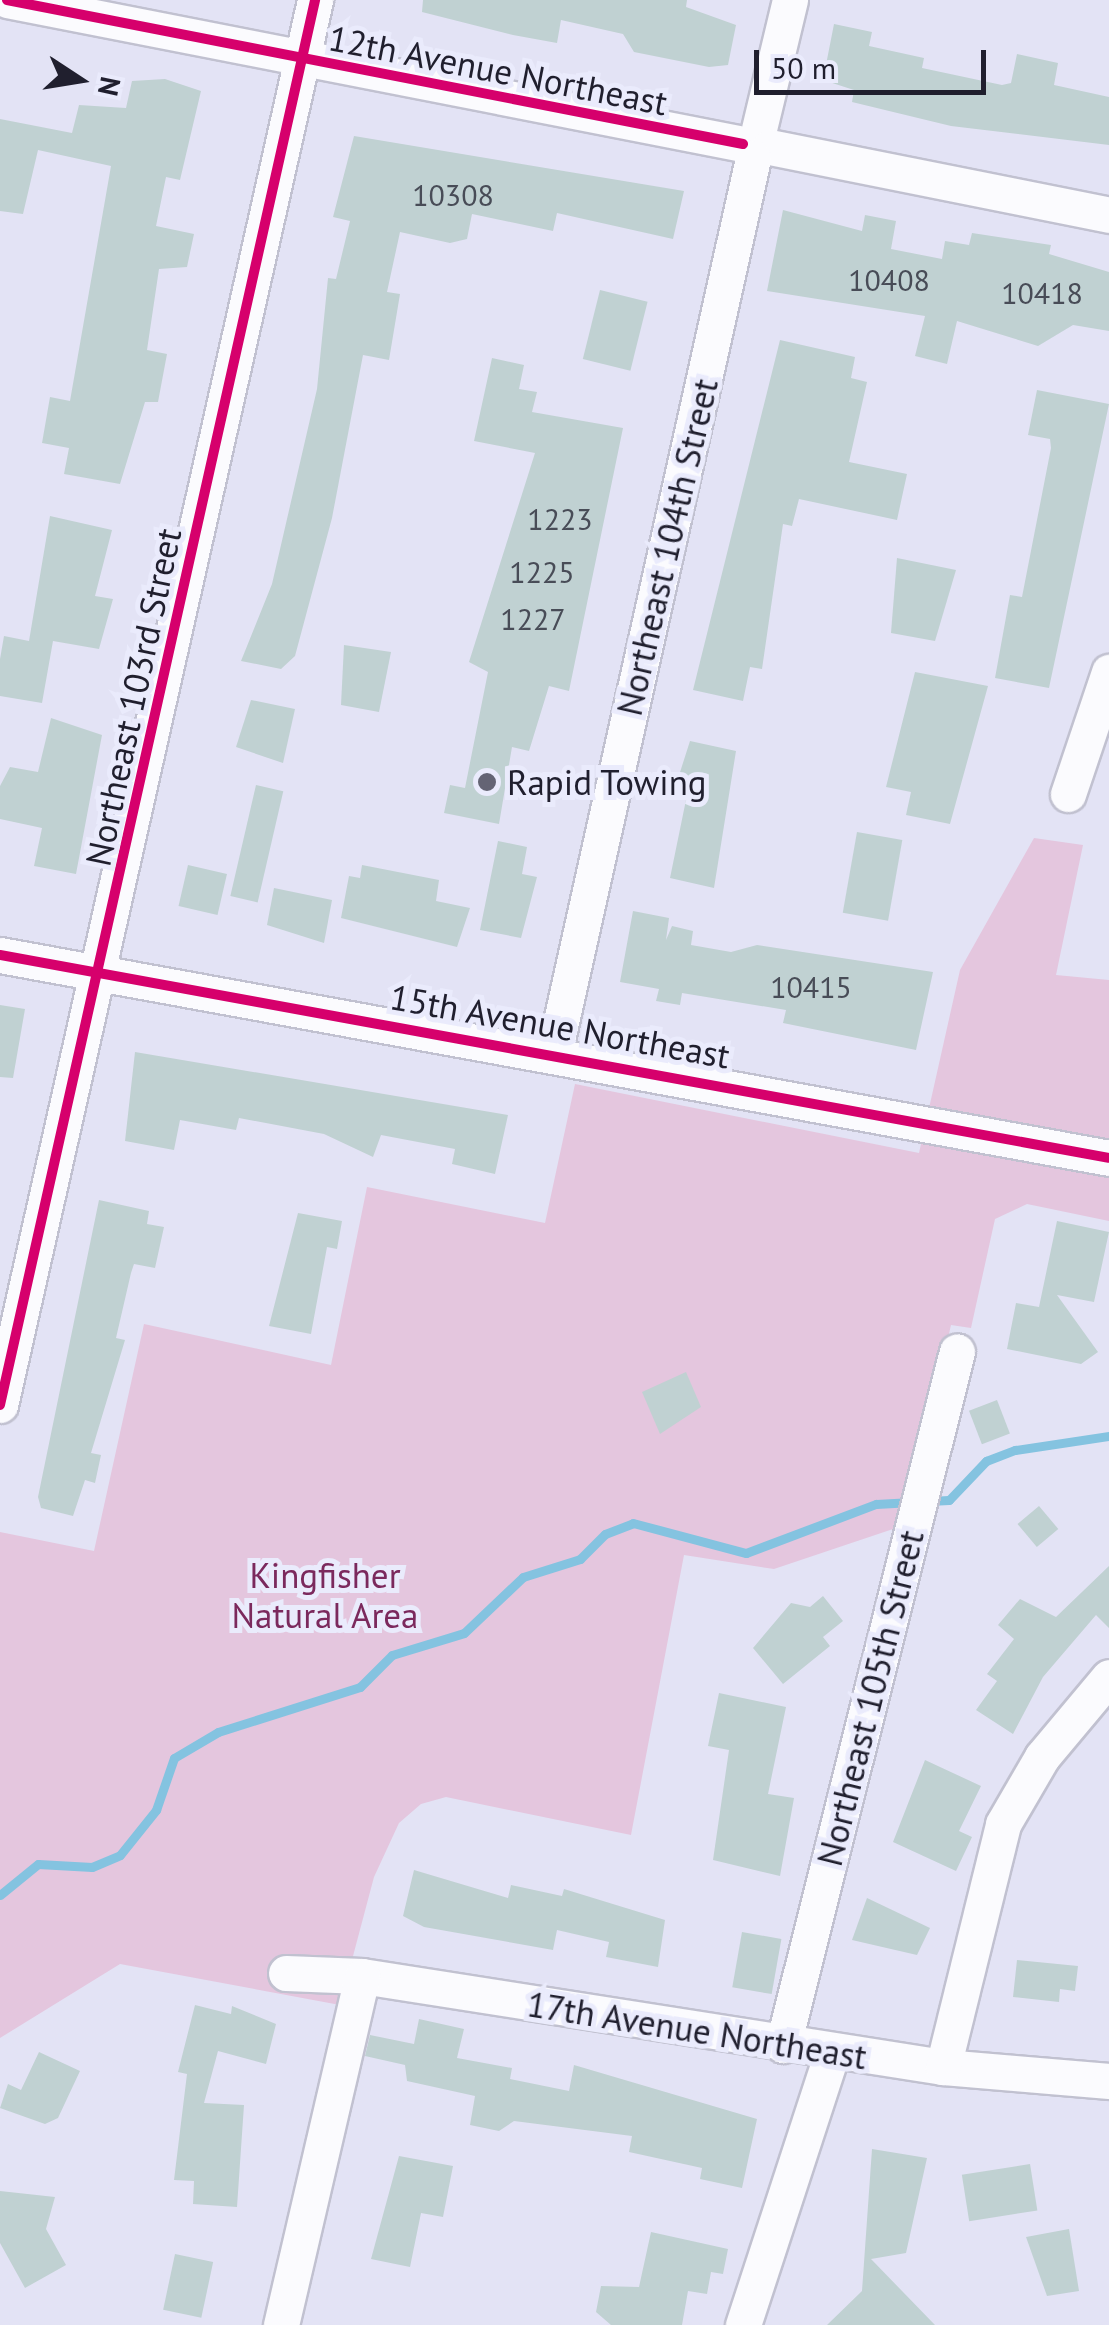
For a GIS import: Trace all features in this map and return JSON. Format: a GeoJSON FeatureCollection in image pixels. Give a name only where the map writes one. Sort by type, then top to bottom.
{"type":"FeatureCollection","features":[{"type":"Feature","properties":{"kind":"street","name":"12th Avenue Northeast"},"geometry":{"type":"LineString","coordinates":[[7,0],[1109,215]]}},
{"type":"Feature","properties":{"kind":"street","name":"Northeast 103rd Street"},"geometry":{"type":"LineString","coordinates":[[0,1405],[315,0]]}},
{"type":"Feature","properties":{"kind":"street","name":"Northeast 104th Street"},"geometry":{"type":"LineString","coordinates":[[554,1054],[790,0]]}},
{"type":"Feature","properties":{"kind":"street"},"geometry":{"type":"LineString","coordinates":[[1068,794],[1109,672]]}},
{"type":"Feature","properties":{"kind":"street","name":"15th Avenue Northeast"},"geometry":{"type":"LineString","coordinates":[[0,955],[829,1102],[1109,1158]]}},
{"type":"Feature","properties":{"kind":"street","name":"Northeast 105th Street"},"geometry":{"type":"LineString","coordinates":[[783,2045],[956,1351]]}},
{"type":"Feature","properties":{"kind":"street"},"geometry":{"type":"LineString","coordinates":[[944,2067],[1004,1824],[1042,1757],[1109,1676]]}},
{"type":"Feature","properties":{"kind":"street","name":"17th Avenue Northeast"},"geometry":{"type":"LineString","coordinates":[[286,1972],[362,1976],[783,2045],[944,2067],[1109,2081]]}},
{"type":"Feature","properties":{"kind":"street"},"geometry":{"type":"LineString","coordinates":[[281,2325],[362,1976]]}},
{"type":"Feature","properties":{"kind":"street"},"geometry":{"type":"LineString","coordinates":[[743,2325],[832,2052]]}},
{"type":"Feature","properties":{"kind":"green space","name":"Kingfisher Natural Area"},"geometry":{"type":"Polygon","coordinates":[[[1034,838],[1083,845],[1056,975],[1109,980],[1109,1221],[1027,1204],[995,1219],[971,1328],[951,1325],[905,1525],[774,1569],[684,1555],[631,1835],[446,1797],[421,1804],[399,1823],[374,1877],[340,2005],[120,1964],[0,2038],[0,1532],[94,1551],[144,1324],[331,1365],[367,1187],[545,1223],[575,1084],[919,1153],[960,970],[1034,838]]]}},
{"type":"Feature","properties":{"kind":"building"},"geometry":{"type":"Polygon","coordinates":[[[423,0],[687,0],[686,7],[736,25],[728,65],[709,67],[634,52],[623,34],[561,20],[557,43],[513,35],[422,12],[423,0]]]}},
{"type":"Feature","properties":{"kind":"building"},"geometry":{"type":"Polygon","coordinates":[[[834,24],[872,32],[869,46],[924,58],[922,68],[1002,85],[1011,83],[1017,54],[1058,63],[1054,85],[1109,97],[1109,145],[951,126],[852,102],[854,90],[823,80],[834,24]]]}},
{"type":"Feature","properties":{"kind":"building"},"geometry":{"type":"Polygon","coordinates":[[[165,79],[201,91],[180,180],[166,177],[156,226],[194,234],[187,267],[159,269],[147,350],[167,354],[158,402],[145,402],[120,484],[64,474],[69,448],[42,443],[50,397],[70,401],[111,166],[38,150],[23,214],[0,211],[0,119],[72,133],[79,105],[126,108],[132,81],[165,79]]]}},
{"type":"Feature","properties":{"kind":"building"},"geometry":{"type":"Polygon","coordinates":[[[354,136],[684,191],[673,239],[557,213],[553,231],[472,214],[467,239],[450,243],[400,232],[387,292],[400,294],[389,360],[363,355],[332,518],[295,656],[281,669],[241,661],[272,584],[317,389],[328,278],[336,279],[350,221],[333,217],[354,136]]]}},
{"type":"Feature","properties":{"kind":"building"},"geometry":{"type":"Polygon","coordinates":[[[783,210],[862,231],[865,215],[896,221],[891,249],[942,259],[945,241],[969,245],[972,233],[1051,245],[1049,254],[1109,272],[1109,331],[1073,325],[1038,346],[957,321],[947,364],[915,356],[925,316],[767,291],[783,210]]]}},
{"type":"Feature","properties":{"kind":"building"},"geometry":{"type":"Polygon","coordinates":[[[600,290],[648,302],[630,371],[583,359],[600,290]]]}},
{"type":"Feature","properties":{"kind":"building"},"geometry":{"type":"Polygon","coordinates":[[[780,340],[855,357],[851,378],[867,382],[849,462],[907,474],[897,520],[799,499],[792,526],[783,524],[762,669],[750,667],[743,701],[693,690],[780,340]]]}},
{"type":"Feature","properties":{"kind":"building"},"geometry":{"type":"Polygon","coordinates":[[[492,358],[524,365],[519,389],[537,392],[532,412],[623,428],[569,691],[549,686],[529,751],[512,747],[499,824],[444,813],[450,785],[465,788],[488,672],[469,662],[535,453],[474,441],[492,358]]]}},
{"type":"Feature","properties":{"kind":"building"},"geometry":{"type":"Polygon","coordinates":[[[1037,390],[1109,404],[1049,688],[995,678],[1010,595],[1022,597],[1051,448],[1050,439],[1028,435],[1037,390]]]}},
{"type":"Feature","properties":{"kind":"building"},"geometry":{"type":"Polygon","coordinates":[[[50,516],[112,530],[95,596],[113,599],[99,649],[53,641],[42,703],[0,696],[0,659],[4,636],[29,641],[50,516]]]}},
{"type":"Feature","properties":{"kind":"building"},"geometry":{"type":"Polygon","coordinates":[[[897,558],[956,570],[935,641],[891,633],[897,558]]]}},
{"type":"Feature","properties":{"kind":"building"},"geometry":{"type":"Polygon","coordinates":[[[344,645],[391,652],[379,712],[341,705],[344,645]]]}},
{"type":"Feature","properties":{"kind":"building"},"geometry":{"type":"Polygon","coordinates":[[[915,672],[988,686],[950,824],[906,815],[911,792],[886,787],[915,672]]]}},
{"type":"Feature","properties":{"kind":"building"},"geometry":{"type":"Polygon","coordinates":[[[251,700],[295,709],[283,763],[236,747],[251,700]]]}},
{"type":"Feature","properties":{"kind":"building"},"geometry":{"type":"Polygon","coordinates":[[[51,718],[102,735],[76,874],[34,866],[42,828],[0,819],[0,786],[10,767],[38,772],[51,718]]]}},
{"type":"Feature","properties":{"kind":"building"},"geometry":{"type":"Polygon","coordinates":[[[690,741],[736,751],[714,888],[670,878],[687,795],[674,791],[690,741]]]}},
{"type":"Feature","properties":{"kind":"building"},"geometry":{"type":"Polygon","coordinates":[[[256,785],[283,791],[258,902],[230,896],[256,785]]]}},
{"type":"Feature","properties":{"kind":"building"},"geometry":{"type":"Polygon","coordinates":[[[857,832],[902,840],[888,921],[843,913],[857,832]]]}},
{"type":"Feature","properties":{"kind":"building"},"geometry":{"type":"Polygon","coordinates":[[[498,841],[527,847],[522,874],[537,877],[521,938],[480,930],[498,841]]]}},
{"type":"Feature","properties":{"kind":"building"},"geometry":{"type":"Polygon","coordinates":[[[188,865],[227,874],[218,915],[179,906],[188,865]]]}},
{"type":"Feature","properties":{"kind":"building"},"geometry":{"type":"Polygon","coordinates":[[[362,865],[439,880],[436,901],[470,908],[457,947],[341,918],[349,876],[360,878],[362,865]]]}},
{"type":"Feature","properties":{"kind":"building"},"geometry":{"type":"Polygon","coordinates":[[[274,888],[332,900],[324,943],[267,925],[274,888]]]}},
{"type":"Feature","properties":{"kind":"building"},"geometry":{"type":"Polygon","coordinates":[[[633,911],[669,918],[666,940],[672,926],[693,931],[691,945],[731,952],[757,945],[933,972],[916,1050],[783,1023],[786,1010],[682,993],[680,1005],[656,1001],[659,989],[620,982],[633,911]]]}},
{"type":"Feature","properties":{"kind":"building"},"geometry":{"type":"Polygon","coordinates":[[[0,1005],[25,1009],[13,1078],[0,1077],[0,1005]]]}},
{"type":"Feature","properties":{"kind":"building"},"geometry":{"type":"Polygon","coordinates":[[[135,1052],[508,1115],[495,1174],[452,1164],[455,1149],[381,1135],[373,1157],[324,1134],[239,1118],[236,1130],[180,1120],[174,1150],[125,1141],[135,1052]]]}},
{"type":"Feature","properties":{"kind":"building"},"geometry":{"type":"Polygon","coordinates":[[[99,1200],[149,1211],[147,1224],[164,1227],[155,1268],[134,1264],[131,1273],[116,1338],[125,1340],[91,1453],[101,1455],[95,1483],[85,1480],[73,1516],[41,1508],[38,1497],[99,1200]]]}},
{"type":"Feature","properties":{"kind":"building"},"geometry":{"type":"Polygon","coordinates":[[[298,1213],[342,1221],[337,1249],[327,1247],[311,1334],[269,1326],[298,1213]]]}},
{"type":"Feature","properties":{"kind":"building"},"geometry":{"type":"Polygon","coordinates":[[[1057,1221],[1109,1232],[1094,1302],[1057,1295],[1098,1352],[1081,1364],[1007,1349],[1016,1303],[1039,1307],[1057,1221]]]}},
{"type":"Feature","properties":{"kind":"building"},"geometry":{"type":"Polygon","coordinates":[[[686,1372],[701,1407],[660,1434],[642,1392],[686,1372]]]}},
{"type":"Feature","properties":{"kind":"building"},"geometry":{"type":"Polygon","coordinates":[[[997,1400],[1010,1434],[982,1444],[969,1411],[997,1400]]]}},
{"type":"Feature","properties":{"kind":"building"},"geometry":{"type":"Polygon","coordinates":[[[1039,1506],[1058,1529],[1037,1547],[1018,1524],[1039,1506]]]}},
{"type":"Feature","properties":{"kind":"building"},"geometry":{"type":"Polygon","coordinates":[[[1109,1566],[1109,1628],[1096,1615],[1043,1677],[1013,1734],[976,1710],[997,1681],[987,1674],[1014,1639],[998,1625],[1020,1599],[1056,1617],[1109,1566]]]}},
{"type":"Feature","properties":{"kind":"building"},"geometry":{"type":"Polygon","coordinates":[[[823,1596],[843,1621],[823,1637],[830,1646],[783,1684],[753,1648],[791,1603],[810,1607],[823,1596]]]}},
{"type":"Feature","properties":{"kind":"building"},"geometry":{"type":"Polygon","coordinates":[[[719,1693],[786,1707],[768,1794],[794,1798],[780,1876],[713,1860],[729,1750],[708,1746],[719,1693]]]}},
{"type":"Feature","properties":{"kind":"building"},"geometry":{"type":"Polygon","coordinates":[[[925,1760],[981,1786],[959,1831],[972,1837],[956,1871],[893,1842],[925,1760]]]}},
{"type":"Feature","properties":{"kind":"building"},"geometry":{"type":"Polygon","coordinates":[[[414,1870],[508,1898],[511,1885],[562,1896],[564,1889],[665,1920],[658,1967],[606,1957],[609,1942],[557,1930],[553,1950],[424,1927],[403,1916],[414,1870]]]}},
{"type":"Feature","properties":{"kind":"building"},"geometry":{"type":"Polygon","coordinates":[[[867,1898],[930,1928],[917,1955],[852,1940],[867,1898]]]}},
{"type":"Feature","properties":{"kind":"building"},"geometry":{"type":"Polygon","coordinates":[[[742,1932],[781,1939],[772,1994],[732,1987],[742,1932]]]}},
{"type":"Feature","properties":{"kind":"building"},"geometry":{"type":"Polygon","coordinates":[[[1017,1960],[1078,1966],[1075,1991],[1060,1989],[1059,2002],[1013,1997],[1017,1960]]]}},
{"type":"Feature","properties":{"kind":"building"},"geometry":{"type":"Polygon","coordinates":[[[195,2005],[231,2014],[232,2006],[276,2024],[266,2064],[218,2051],[204,2103],[244,2105],[237,2207],[193,2204],[194,2181],[174,2180],[187,2074],[178,2072],[195,2005]]]}},
{"type":"Feature","properties":{"kind":"building"},"geometry":{"type":"Polygon","coordinates":[[[419,2019],[464,2029],[457,2058],[512,2068],[510,2079],[569,2091],[574,2065],[757,2119],[742,2188],[700,2179],[702,2168],[629,2152],[632,2136],[514,2121],[499,2131],[470,2125],[475,2096],[407,2081],[405,2065],[365,2056],[370,2035],[414,2044],[419,2019]]]}},
{"type":"Feature","properties":{"kind":"building"},"geometry":{"type":"Polygon","coordinates":[[[39,2052],[80,2071],[58,2118],[45,2124],[0,2108],[8,2084],[21,2090],[39,2052]]]}},
{"type":"Feature","properties":{"kind":"building"},"geometry":{"type":"Polygon","coordinates":[[[872,2149],[927,2158],[906,2253],[871,2259],[935,2325],[827,2325],[862,2291],[872,2149]]]}},
{"type":"Feature","properties":{"kind":"building"},"geometry":{"type":"Polygon","coordinates":[[[399,2156],[453,2166],[443,2217],[421,2213],[410,2267],[371,2259],[399,2156]]]}},
{"type":"Feature","properties":{"kind":"building"},"geometry":{"type":"Polygon","coordinates":[[[1030,2164],[1037,2210],[969,2221],[962,2175],[1030,2164]]]}},
{"type":"Feature","properties":{"kind":"building"},"geometry":{"type":"Polygon","coordinates":[[[0,2191],[55,2197],[46,2229],[66,2265],[25,2288],[0,2243],[0,2191]]]}},
{"type":"Feature","properties":{"kind":"building"},"geometry":{"type":"Polygon","coordinates":[[[1069,2229],[1079,2291],[1047,2296],[1026,2237],[1069,2229]]]}},
{"type":"Feature","properties":{"kind":"building"},"geometry":{"type":"Polygon","coordinates":[[[651,2232],[728,2249],[723,2274],[711,2272],[707,2294],[688,2291],[682,2325],[611,2325],[596,2312],[601,2286],[639,2287],[651,2232]]]}},
{"type":"Feature","properties":{"kind":"building"},"geometry":{"type":"Polygon","coordinates":[[[175,2254],[213,2262],[201,2318],[163,2310],[175,2254]]]}},
{"type":"Feature","properties":{"kind":"waterway"},"geometry":{"type":"LineString","coordinates":[[928,1501],[949,1500],[986,1461],[1015,1450],[1109,1436]]}},
{"type":"Feature","properties":{"kind":"waterway"},"geometry":{"type":"LineString","coordinates":[[0,1895],[38,1864],[92,1867],[120,1855],[156,1810],[174,1758],[218,1732],[360,1687],[392,1655],[464,1633],[523,1577],[580,1559],[605,1534],[633,1523],[746,1553],[876,1504],[912,1502]]}},
{"type":"Feature","properties":{"kind":"cycle path"},"geometry":{"type":"LineString","coordinates":[[7,0],[743,144]]}},
{"type":"Feature","properties":{"kind":"cycle path"},"geometry":{"type":"LineString","coordinates":[[0,1405],[315,0]]}},
{"type":"Feature","properties":{"kind":"cycle path"},"geometry":{"type":"LineString","coordinates":[[0,955],[1109,1158]]}},
{"type":"Feature","properties":{"kind":"place","name":"Rapid Towing"},"geometry":{"type":"Point","coordinates":[487,782]}}]}
